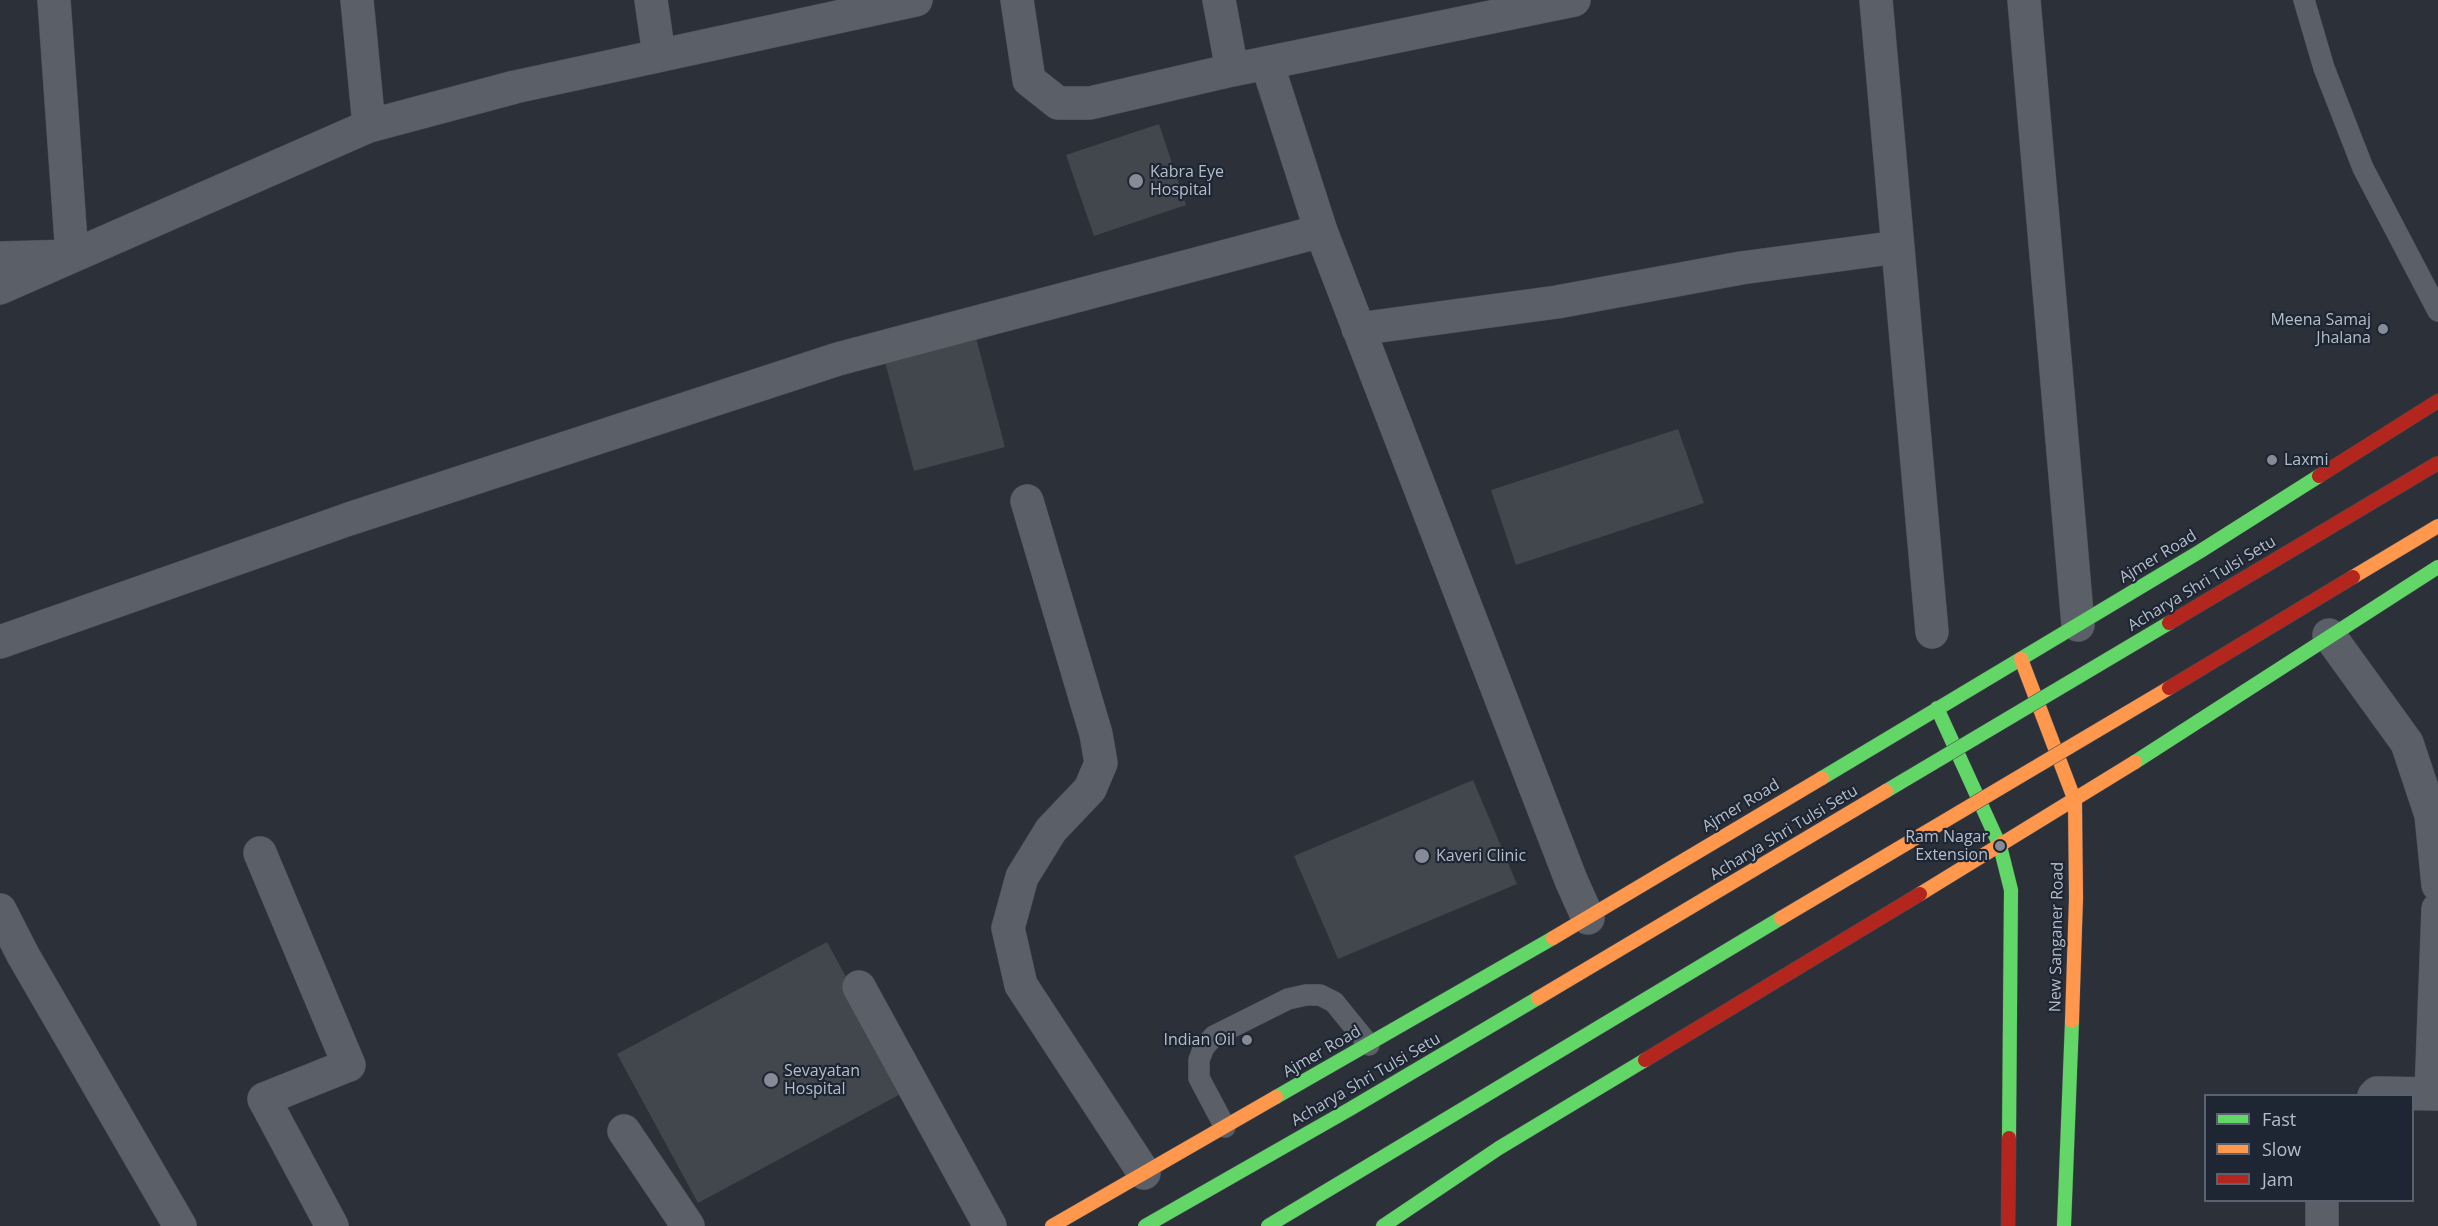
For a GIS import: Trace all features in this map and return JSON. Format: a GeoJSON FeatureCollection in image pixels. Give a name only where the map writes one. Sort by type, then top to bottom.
{"type":"FeatureCollection","features":[{"type":"Feature","properties":{"kind":"main road","name":"Ajmer Road"},"geometry":{"type":"LineString","coordinates":[[1052,1226],[1588,918],[2209,546],[2438,401]]}},
{"type":"Feature","properties":{"kind":"main road","name":"Acharya Shri Tulsi Setu"},"geometry":{"type":"LineString","coordinates":[[1145,1226],[1350,1109],[2438,463]]}},
{"type":"Feature","properties":{"kind":"main road"},"geometry":{"type":"LineString","coordinates":[[1268,1226],[1680,977],[2100,730],[2438,526]]}},
{"type":"Feature","properties":{"kind":"main road"},"geometry":{"type":"LineString","coordinates":[[1383,1226],[1499,1148],[2075,801],[2329,635],[2438,567]]}},
{"type":"Feature","properties":{"kind":"main road","name":"New Sanganer Road"},"geometry":{"type":"LineString","coordinates":[[2021,659],[2075,801],[2076,898],[2064,1226]]}},
{"type":"Feature","properties":{"kind":"main road"},"geometry":{"type":"LineString","coordinates":[[1937,708],[2000,846],[2011,890],[2008,1226]]}},
{"type":"Feature","properties":{"kind":"street"},"geometry":{"type":"LineString","coordinates":[[54,0],[72,256]]}},
{"type":"Feature","properties":{"kind":"street"},"geometry":{"type":"LineString","coordinates":[[357,0],[369,126]]}},
{"type":"Feature","properties":{"kind":"street"},"geometry":{"type":"LineString","coordinates":[[651,0],[660,56]]}},
{"type":"Feature","properties":{"kind":"street"},"geometry":{"type":"LineString","coordinates":[[0,288],[369,126],[515,87],[916,0]]}},
{"type":"Feature","properties":{"kind":"street"},"geometry":{"type":"LineString","coordinates":[[1017,0],[1029,80],[1058,103],[1090,103],[1232,70],[1559,2]]}},
{"type":"Feature","properties":{"kind":"street"},"geometry":{"type":"LineString","coordinates":[[1219,0],[1232,70]]}},
{"type":"Feature","properties":{"kind":"street"},"geometry":{"type":"LineString","coordinates":[[1876,0],[1932,632]]}},
{"type":"Feature","properties":{"kind":"street"},"geometry":{"type":"LineString","coordinates":[[2024,0],[2078,625]]}},
{"type":"Feature","properties":{"kind":"street"},"geometry":{"type":"LineString","coordinates":[[1267,63],[1321,231],[1588,918]]}},
{"type":"Feature","properties":{"kind":"street"},"geometry":{"type":"LineString","coordinates":[[0,642],[349,519],[838,359],[1321,231]]}},
{"type":"Feature","properties":{"kind":"street"},"geometry":{"type":"LineString","coordinates":[[1358,329],[1557,302],[1741,268],[1898,247]]}},
{"type":"Feature","properties":{"kind":"street"},"geometry":{"type":"LineString","coordinates":[[0,258],[72,256]]}},
{"type":"Feature","properties":{"kind":"street"},"geometry":{"type":"LineString","coordinates":[[1027,501],[1096,734],[1101,763],[1090,789],[1051,830],[1022,878],[1008,928],[1021,985],[1144,1173]]}},
{"type":"Feature","properties":{"kind":"street"},"geometry":{"type":"LineString","coordinates":[[2329,635],[2407,743],[2431,815],[2438,885]]}},
{"type":"Feature","properties":{"kind":"street"},"geometry":{"type":"LineString","coordinates":[[260,854],[349,1065],[264,1099],[332,1226]]}},
{"type":"Feature","properties":{"kind":"street"},"geometry":{"type":"LineString","coordinates":[[2376,1094],[2434,1094],[2438,909]]}},
{"type":"Feature","properties":{"kind":"street"},"geometry":{"type":"LineString","coordinates":[[0,910],[11,959],[180,1226]]}},
{"type":"Feature","properties":{"kind":"street"},"geometry":{"type":"LineString","coordinates":[[859,987],[990,1226]]}},
{"type":"Feature","properties":{"kind":"street"},"geometry":{"type":"LineString","coordinates":[[624,1131],[688,1226]]}},
{"type":"Feature","properties":{"kind":"street"},"geometry":{"type":"LineString","coordinates":[[2322,1202],[2322,1226]]}},
{"type":"Feature","properties":{"kind":"lane"},"geometry":{"type":"LineString","coordinates":[[2304,0],[2324,68],[2362,168],[2438,311]]}},
{"type":"Feature","properties":{"kind":"lane"},"geometry":{"type":"LineString","coordinates":[[1225,1127],[1199,1078],[1199,1060],[1204,1047],[1223,1030],[1288,999],[1320,995],[1334,1002],[1370,1045]]}},
{"type":"Feature","properties":{"kind":"building"},"geometry":{"type":"Polygon","coordinates":[[[1159,124],[1186,205],[1094,236],[1066,155],[1159,124]]]}},
{"type":"Feature","properties":{"kind":"building"},"geometry":{"type":"Polygon","coordinates":[[[975,334],[1005,447],[914,471],[884,358],[975,334]]]}},
{"type":"Feature","properties":{"kind":"building"},"geometry":{"type":"Polygon","coordinates":[[[1678,429],[1704,503],[1516,565],[1491,490],[1678,429]]]}},
{"type":"Feature","properties":{"kind":"building"},"geometry":{"type":"Polygon","coordinates":[[[1473,780],[1517,884],[1338,959],[1294,856],[1473,780]]]}},
{"type":"Feature","properties":{"kind":"building"},"geometry":{"type":"Polygon","coordinates":[[[827,942],[908,1090],[698,1203],[617,1054],[827,942]]]}},
{"type":"Feature","properties":{"kind":"traffic: fast"},"geometry":{"type":"LineString","coordinates":[[1822,778],[2199,552],[2319,476]]}},
{"type":"Feature","properties":{"kind":"traffic: fast"},"geometry":{"type":"LineString","coordinates":[[2135,762],[2438,567]]}},
{"type":"Feature","properties":{"kind":"traffic: fast"},"geometry":{"type":"LineString","coordinates":[[1886,791],[2169,623]]}},
{"type":"Feature","properties":{"kind":"traffic: fast"},"geometry":{"type":"LineString","coordinates":[[1937,708],[2000,846],[2011,890],[2009,1138]]}},
{"type":"Feature","properties":{"kind":"traffic: fast"},"geometry":{"type":"LineString","coordinates":[[1268,1226],[1781,918]]}},
{"type":"Feature","properties":{"kind":"traffic: fast"},"geometry":{"type":"LineString","coordinates":[[1276,1097],[1553,938]]}},
{"type":"Feature","properties":{"kind":"traffic: fast"},"geometry":{"type":"LineString","coordinates":[[1145,1226],[1538,998]]}},
{"type":"Feature","properties":{"kind":"traffic: fast"},"geometry":{"type":"LineString","coordinates":[[2064,1226],[2072,1021]]}},
{"type":"Feature","properties":{"kind":"traffic: fast"},"geometry":{"type":"LineString","coordinates":[[1383,1226],[1499,1148],[1645,1060]]}},
{"type":"Feature","properties":{"kind":"traffic: slow"},"geometry":{"type":"LineString","coordinates":[[2353,577],[2438,526]]}},
{"type":"Feature","properties":{"kind":"traffic: slow"},"geometry":{"type":"LineString","coordinates":[[2021,659],[2075,801],[2076,898],[2072,1021]]}},
{"type":"Feature","properties":{"kind":"traffic: slow"},"geometry":{"type":"LineString","coordinates":[[1781,918],[2169,688]]}},
{"type":"Feature","properties":{"kind":"traffic: slow"},"geometry":{"type":"LineString","coordinates":[[1920,894],[2135,762]]}},
{"type":"Feature","properties":{"kind":"traffic: slow"},"geometry":{"type":"LineString","coordinates":[[1553,938],[1822,778]]}},
{"type":"Feature","properties":{"kind":"traffic: slow"},"geometry":{"type":"LineString","coordinates":[[1538,998],[1886,791]]}},
{"type":"Feature","properties":{"kind":"traffic: slow"},"geometry":{"type":"LineString","coordinates":[[1052,1226],[1276,1097]]}},
{"type":"Feature","properties":{"kind":"traffic: jam"},"geometry":{"type":"LineString","coordinates":[[2319,476],[2438,401]]}},
{"type":"Feature","properties":{"kind":"traffic: jam"},"geometry":{"type":"LineString","coordinates":[[2169,623],[2438,463]]}},
{"type":"Feature","properties":{"kind":"traffic: jam"},"geometry":{"type":"LineString","coordinates":[[2169,688],[2353,577]]}},
{"type":"Feature","properties":{"kind":"traffic: jam"},"geometry":{"type":"LineString","coordinates":[[1645,1060],[1920,894]]}},
{"type":"Feature","properties":{"kind":"traffic: jam"},"geometry":{"type":"LineString","coordinates":[[2008,1226],[2009,1138]]}},
{"type":"Feature","properties":{"kind":"place","name":"Kabra Eye Hospital"},"geometry":{"type":"Point","coordinates":[1136,181]}},
{"type":"Feature","properties":{"kind":"place","name":"Meena Samaj Jhalana"},"geometry":{"type":"Point","coordinates":[2383,329]}},
{"type":"Feature","properties":{"kind":"place","name":"Laxmi"},"geometry":{"type":"Point","coordinates":[2272,460]}},
{"type":"Feature","properties":{"kind":"place","name":"Ram Nagar Extension"},"geometry":{"type":"Point","coordinates":[2000,846]}},
{"type":"Feature","properties":{"kind":"place","name":"Kaveri Clinic"},"geometry":{"type":"Point","coordinates":[1422,856]}},
{"type":"Feature","properties":{"kind":"place","name":"Indian Oil"},"geometry":{"type":"Point","coordinates":[1247,1040]}},
{"type":"Feature","properties":{"kind":"place","name":"Sevayatan Hospital"},"geometry":{"type":"Point","coordinates":[771,1080]}}]}
